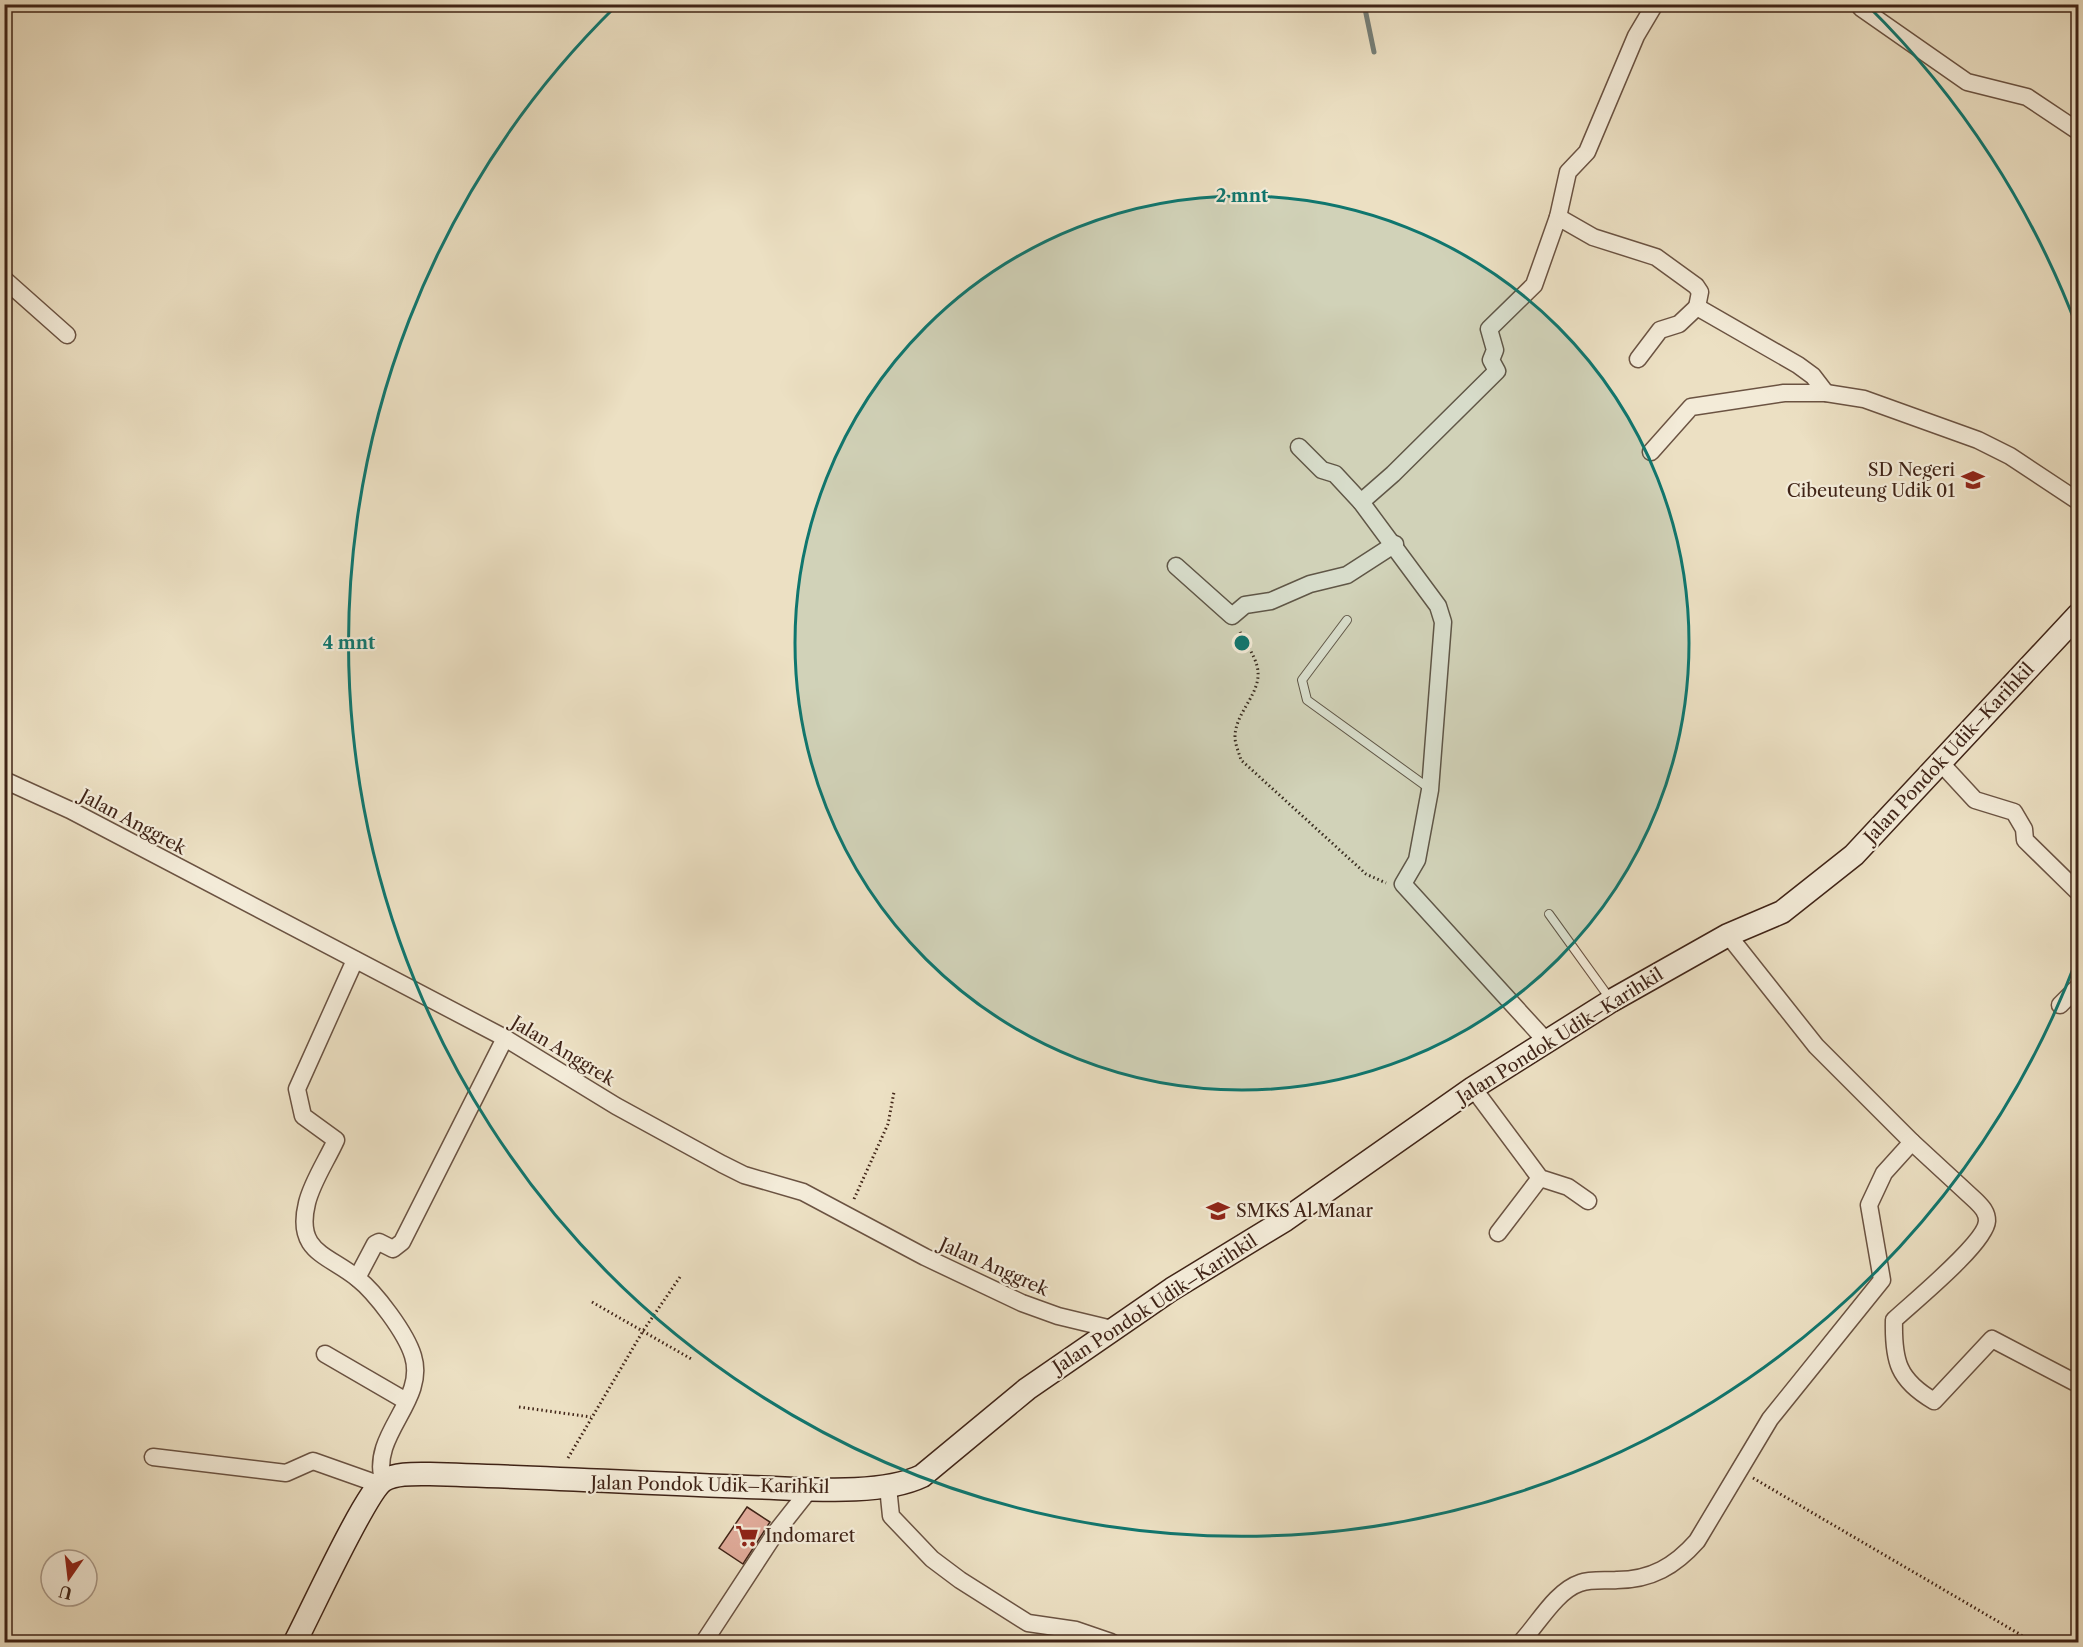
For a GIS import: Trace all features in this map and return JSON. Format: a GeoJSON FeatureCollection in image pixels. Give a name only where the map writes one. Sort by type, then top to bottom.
{"type":"FeatureCollection","features":[{"type":"Feature","properties":{"kind":"street"},"geometry":{"type":"LineString","coordinates":[[1361,502],[1393,474],[1497,371],[1491,360],[1495,350],[1489,328],[1534,285],[1558,217],[1568,172],[1587,152],[1636,36],[1655,4]]}},
{"type":"Feature","properties":{"kind":"street"},"geometry":{"type":"LineString","coordinates":[[1861,8],[1967,82],[2027,97],[2079,132]]}},
{"type":"Feature","properties":{"kind":"street"},"geometry":{"type":"LineString","coordinates":[[1558,217],[1593,237],[1656,257],[1696,286],[1700,292],[1697,307],[1679,324],[1660,330],[1638,359]]}},
{"type":"Feature","properties":{"kind":"street"},"geometry":{"type":"LineString","coordinates":[[4,279],[67,335]]}},
{"type":"Feature","properties":{"kind":"street"},"geometry":{"type":"LineString","coordinates":[[1697,307],[1798,365],[1813,376],[1826,393]]}},
{"type":"Feature","properties":{"kind":"street"},"geometry":{"type":"LineString","coordinates":[[1652,452],[1691,406],[1784,393],[1826,393],[1864,399],[1978,440],[2010,456],[2079,501]]}},
{"type":"Feature","properties":{"kind":"street"},"geometry":{"type":"LineString","coordinates":[[1299,447],[1322,470],[1335,474],[1361,502],[1395,544],[1438,606],[1443,622],[1430,790],[1417,860],[1403,884],[1547,1042]]}},
{"type":"Feature","properties":{"kind":"street"},"geometry":{"type":"LineString","coordinates":[[1176,566],[1232,616],[1245,605],[1271,601],[1310,584],[1347,575],[1395,544]]}},
{"type":"Feature","properties":{"kind":"street","name":"Jalan Pondok Udik–Karihkil"},"geometry":{"type":"LineString","coordinates":[[381,1483],[406,1475],[430,1474],[555,1481],[810,1488],[888,1487],[907,1483],[922,1476],[1027,1389],[1112,1329],[1285,1220],[1473,1088],[1611,1000],[1728,935],[1782,912],[1854,855],[1939,761],[2079,615]]}},
{"type":"Feature","properties":{"kind":"street"},"geometry":{"type":"LineString","coordinates":[[1939,761],[1975,800],[2013,812],[2024,828],[2025,840],[2079,892]]}},
{"type":"Feature","properties":{"kind":"street","name":"Jalan Anggrek"},"geometry":{"type":"LineString","coordinates":[[4,780],[70,810],[505,1038],[616,1106],[744,1175],[803,1192],[925,1257],[1022,1303],[1058,1316],[1112,1329]]}},
{"type":"Feature","properties":{"kind":"street"},"geometry":{"type":"LineString","coordinates":[[1728,935],[1816,1046],[1985,1211],[1987,1222],[1983,1234],[1894,1320],[1893,1350],[1901,1371],[1915,1390],[1934,1401],[1992,1339],[2079,1384]]}},
{"type":"Feature","properties":{"kind":"street"},"geometry":{"type":"LineString","coordinates":[[295,1642],[360,1514],[381,1483],[381,1460],[387,1436],[415,1384],[413,1355],[381,1304],[357,1278],[315,1252],[305,1233],[307,1203],[336,1140],[303,1116],[297,1089],[355,960]]}},
{"type":"Feature","properties":{"kind":"street"},"geometry":{"type":"LineString","coordinates":[[2060,1005],[2079,987]]}},
{"type":"Feature","properties":{"kind":"street"},"geometry":{"type":"LineString","coordinates":[[357,1278],[375,1244],[379,1242],[393,1249],[402,1242],[505,1038]]}},
{"type":"Feature","properties":{"kind":"street"},"geometry":{"type":"LineString","coordinates":[[1473,1088],[1540,1178],[1568,1187],[1588,1202]]}},
{"type":"Feature","properties":{"kind":"street"},"geometry":{"type":"LineString","coordinates":[[1521,1642],[1571,1587],[1588,1581],[1629,1580],[1655,1575],[1670,1567],[1697,1541],[1741,1471],[1770,1419],[1882,1280],[1869,1206],[1884,1173],[1912,1142]]}},
{"type":"Feature","properties":{"kind":"street"},"geometry":{"type":"LineString","coordinates":[[1498,1233],[1540,1178]]}},
{"type":"Feature","properties":{"kind":"street"},"geometry":{"type":"LineString","coordinates":[[325,1354],[406,1401]]}},
{"type":"Feature","properties":{"kind":"street"},"geometry":{"type":"LineString","coordinates":[[153,1457],[286,1473],[313,1461],[381,1483]]}},
{"type":"Feature","properties":{"kind":"street"},"geometry":{"type":"LineString","coordinates":[[888,1487],[891,1516],[932,1559],[960,1580],[1028,1623],[1076,1630],[1111,1642]]}},
{"type":"Feature","properties":{"kind":"street"},"geometry":{"type":"LineString","coordinates":[[704,1642],[776,1532],[810,1488]]}},
{"type":"Feature","properties":{"kind":"lane"},"geometry":{"type":"LineString","coordinates":[[1347,620],[1302,681],[1307,700],[1430,790]]}},
{"type":"Feature","properties":{"kind":"lane"},"geometry":{"type":"LineString","coordinates":[[1549,914],[1611,1000]]}},
{"type":"Feature","properties":{"kind":"path"},"geometry":{"type":"LineString","coordinates":[[1232,616],[1257,665],[1258,678],[1253,695],[1239,720],[1235,738],[1241,760],[1366,874],[1390,884],[1403,884]]}},
{"type":"Feature","properties":{"kind":"path"},"geometry":{"type":"LineString","coordinates":[[846,1214],[888,1124],[894,1092]]}},
{"type":"Feature","properties":{"kind":"path"},"geometry":{"type":"LineString","coordinates":[[555,1481],[643,1331],[680,1277]]}},
{"type":"Feature","properties":{"kind":"path"},"geometry":{"type":"LineString","coordinates":[[592,1302],[693,1360]]}},
{"type":"Feature","properties":{"kind":"path"},"geometry":{"type":"LineString","coordinates":[[519,1407],[591,1417]]}},
{"type":"Feature","properties":{"kind":"path"},"geometry":{"type":"LineString","coordinates":[[1741,1471],[2033,1642]]}},
{"type":"Feature","properties":{"kind":"building","name":"Indomaret"},"geometry":{"type":"Polygon","coordinates":[[[747,1507],[770,1522],[743,1564],[719,1548],[747,1507]]]}},
{"type":"Feature","properties":{"kind":"waterway"},"geometry":{"type":"LineString","coordinates":[[1364,4],[1374,52]]}},
{"type":"Feature","properties":{"kind":"place","name":"SD Negeri Cibeuteung Udik 01"},"geometry":{"type":"Point","coordinates":[1973,480]}},
{"type":"Feature","properties":{"kind":"place","name":"SMKS Al Manar"},"geometry":{"type":"Point","coordinates":[1218,1211]}},
{"type":"Feature","properties":{"kind":"place","name":"Indomaret"},"geometry":{"type":"Point","coordinates":[747,1536]}}]}
